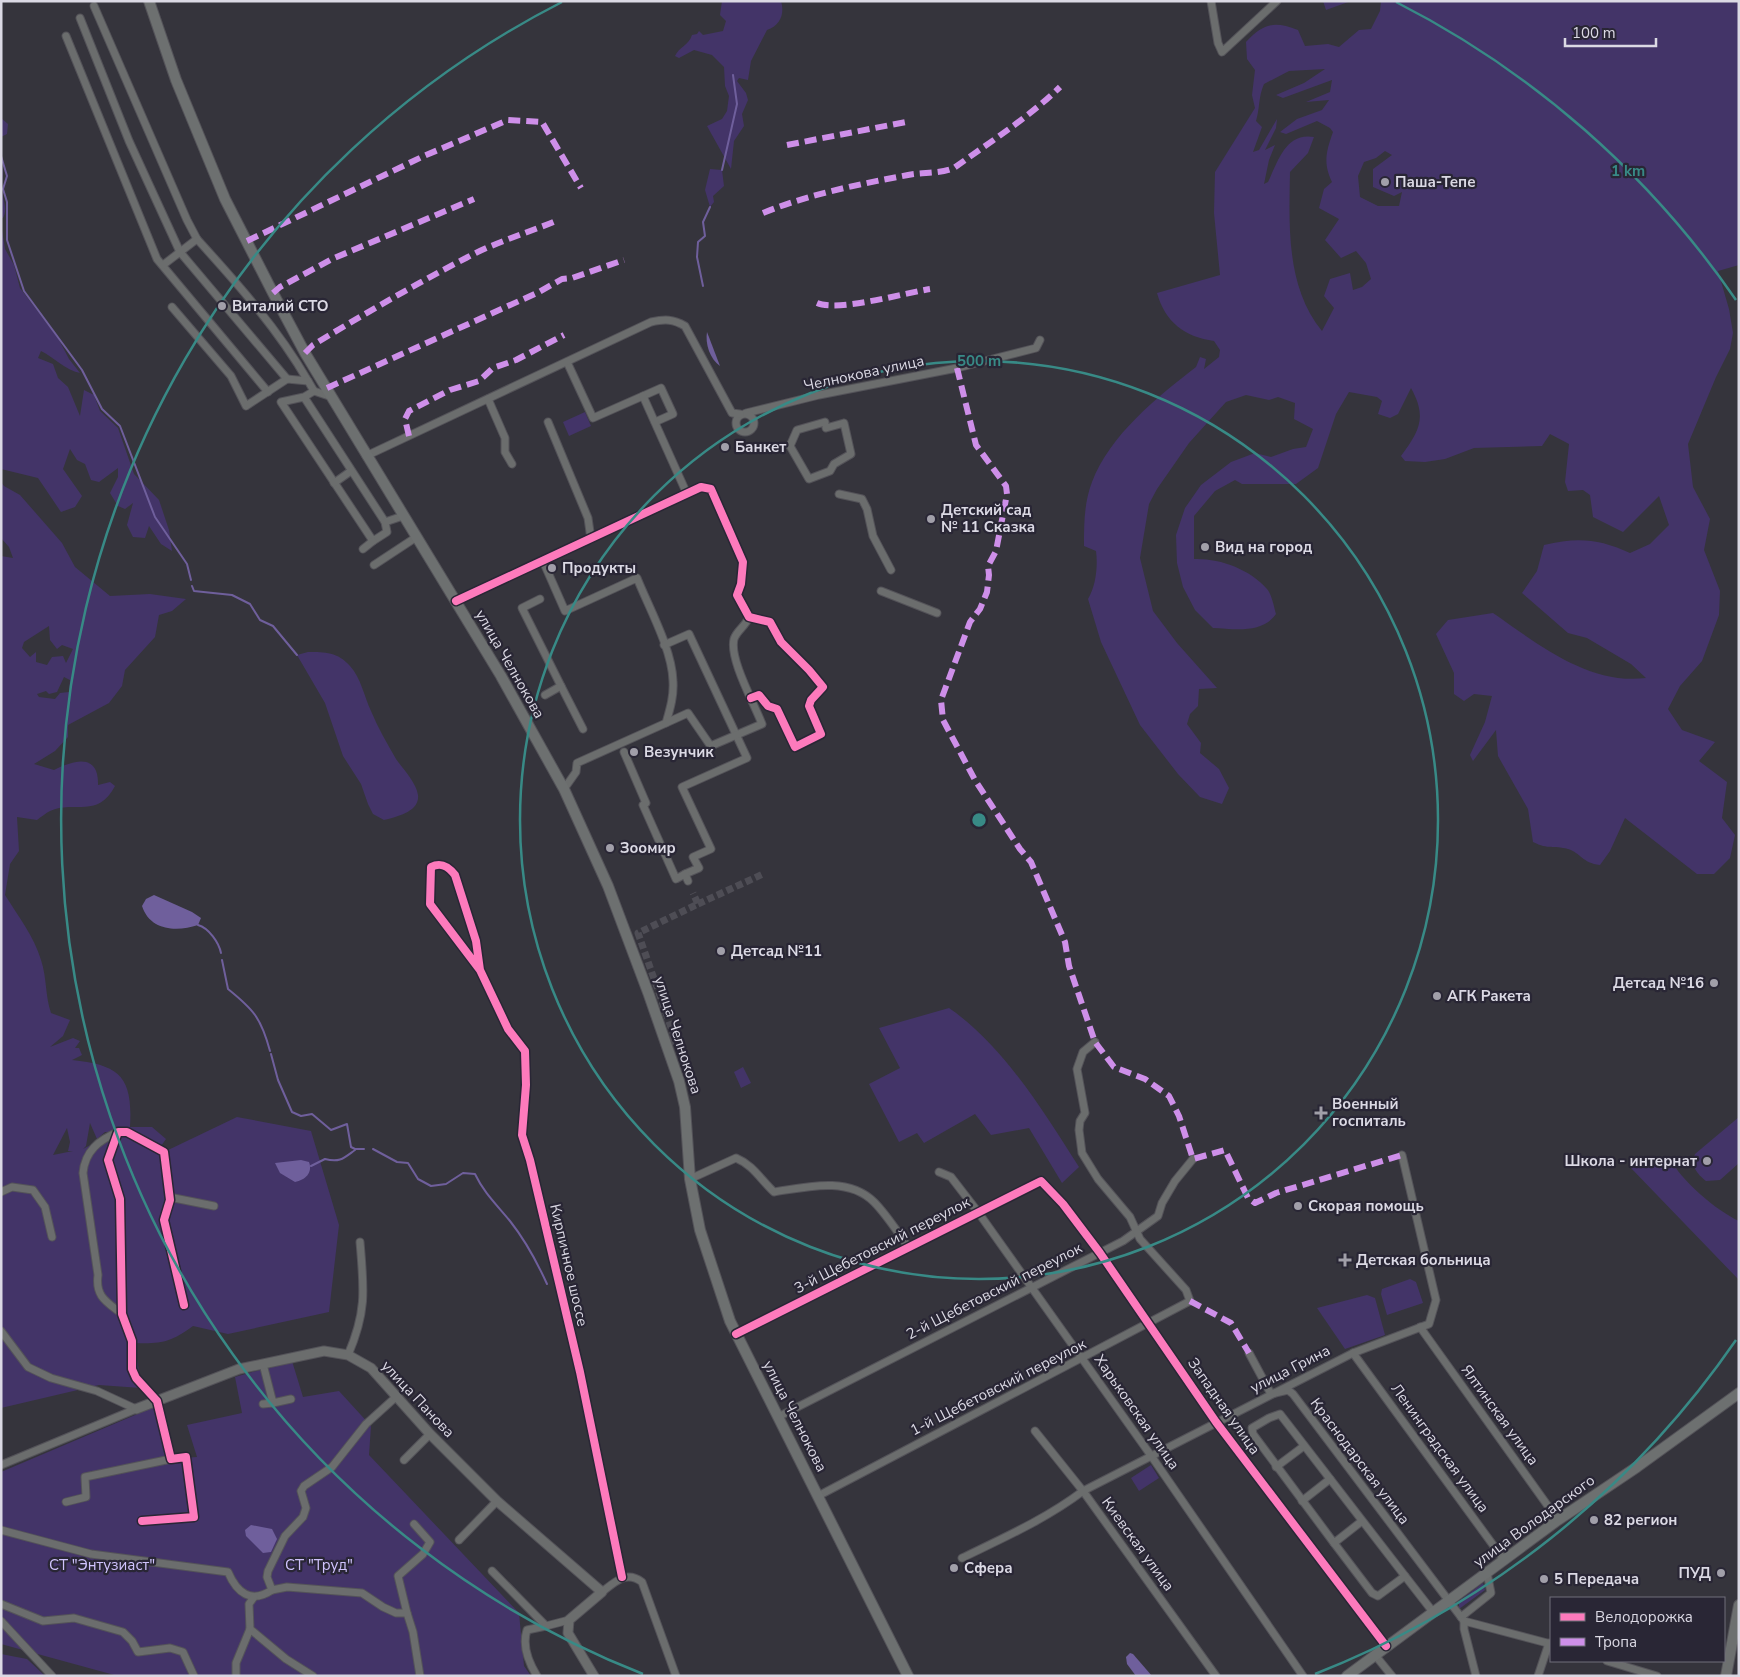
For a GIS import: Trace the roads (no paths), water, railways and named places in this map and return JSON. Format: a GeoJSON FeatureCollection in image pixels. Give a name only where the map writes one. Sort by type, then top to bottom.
{"type":"FeatureCollection","features":[{"type":"Feature","properties":{"kind":"main road","name":"улица Челнокова"},"geometry":{"type":"LineString","coordinates":[[149,1],[176,80],[225,199],[300,345],[415,538],[501,676],[564,789],[622,923],[676,1072],[685,1107],[690,1179],[700,1230],[727,1312],[736,1334],[908,1676]]}},
{"type":"Feature","properties":{"kind":"main road","name":"улица Володарского"},"geometry":{"type":"LineString","coordinates":[[1347,1676],[1558,1520],[1737,1395]]}},
{"type":"Feature","properties":{"kind":"main road"},"geometry":{"type":"LineString","coordinates":[[1726,1676],[1739,1605]]}},
{"type":"Feature","properties":{"kind":"street"},"geometry":{"type":"LineString","coordinates":[[1211,1],[1218,43],[1222,52],[1276,1]]}},
{"type":"Feature","properties":{"kind":"street"},"geometry":{"type":"LineString","coordinates":[[94,6],[187,220],[197,238],[244,291],[295,359],[314,391],[333,398]]}},
{"type":"Feature","properties":{"kind":"street"},"geometry":{"type":"LineString","coordinates":[[80,18],[129,141],[180,252],[287,379]]}},
{"type":"Feature","properties":{"kind":"street"},"geometry":{"type":"LineString","coordinates":[[66,36],[157,259],[268,392]]}},
{"type":"Feature","properties":{"kind":"street"},"geometry":{"type":"LineString","coordinates":[[163,265],[197,238]]}},
{"type":"Feature","properties":{"kind":"street"},"geometry":{"type":"LineString","coordinates":[[172,307],[231,376],[246,406],[287,379],[308,381]]}},
{"type":"Feature","properties":{"kind":"street","name":"Челнокова улица"},"geometry":{"type":"LineString","coordinates":[[568,362],[651,322],[664,319],[676,321],[685,326],[732,413],[743,414],[819,395],[957,368],[1036,348],[1040,340]]}},
{"type":"Feature","properties":{"kind":"street"},"geometry":{"type":"LineString","coordinates":[[366,456],[568,362],[592,418],[661,388],[673,414],[655,422]]}},
{"type":"Feature","properties":{"kind":"street"},"geometry":{"type":"LineString","coordinates":[[314,391],[304,398],[281,402],[373,541]]}},
{"type":"Feature","properties":{"kind":"street"},"geometry":{"type":"LineString","coordinates":[[644,396],[687,494]]}},
{"type":"Feature","properties":{"kind":"street"},"geometry":{"type":"LineString","coordinates":[[304,398],[385,522],[387,532],[363,549]]}},
{"type":"Feature","properties":{"kind":"street"},"geometry":{"type":"LineString","coordinates":[[488,399],[505,438],[505,452],[512,464]]}},
{"type":"Feature","properties":{"kind":"street"},"geometry":{"type":"LineString","coordinates":[[548,422],[588,518],[591,539]]}},
{"type":"Feature","properties":{"kind":"street"},"geometry":{"type":"LineString","coordinates":[[844,423],[851,454],[834,464],[830,471],[809,479],[790,446],[797,430],[825,425],[844,423]]}},
{"type":"Feature","properties":{"kind":"street"},"geometry":{"type":"LineString","coordinates":[[334,483],[351,470]]}},
{"type":"Feature","properties":{"kind":"street"},"geometry":{"type":"LineString","coordinates":[[456,601],[543,562],[701,486],[711,488],[743,562],[741,584],[737,595],[748,617],[745,626],[734,639],[733,653],[762,724],[710,745],[688,713],[577,763],[576,772],[564,789]]}},
{"type":"Feature","properties":{"kind":"street"},"geometry":{"type":"LineString","coordinates":[[839,494],[862,499],[873,536],[891,570]]}},
{"type":"Feature","properties":{"kind":"street"},"geometry":{"type":"LineString","coordinates":[[385,522],[403,516]]}},
{"type":"Feature","properties":{"kind":"street"},"geometry":{"type":"LineString","coordinates":[[374,565],[415,538]]}},
{"type":"Feature","properties":{"kind":"street"},"geometry":{"type":"LineString","coordinates":[[543,562],[565,611],[637,578],[664,645],[673,679],[672,702],[666,723]]}},
{"type":"Feature","properties":{"kind":"street"},"geometry":{"type":"LineString","coordinates":[[881,591],[937,613]]}},
{"type":"Feature","properties":{"kind":"street"},"geometry":{"type":"LineString","coordinates":[[540,599],[522,608],[583,729]]}},
{"type":"Feature","properties":{"kind":"street"},"geometry":{"type":"LineString","coordinates":[[748,617],[770,622],[781,642],[810,670],[823,687],[811,700],[809,706],[821,734],[794,747],[777,709],[768,706],[759,694],[751,698]]}},
{"type":"Feature","properties":{"kind":"street"},"geometry":{"type":"LineString","coordinates":[[624,752],[646,803],[643,805],[676,879],[686,878],[698,868],[693,857],[711,849],[682,788],[746,758],[689,634],[664,645]]}},
{"type":"Feature","properties":{"kind":"street"},"geometry":{"type":"LineString","coordinates":[[545,695],[561,686]]}},
{"type":"Feature","properties":{"kind":"street","name":"Кирпичное шоссе"},"geometry":{"type":"LineString","coordinates":[[480,970],[476,941],[455,875],[448,867],[437,864],[431,866],[429,871],[430,904],[480,970],[508,1029],[525,1051],[526,1085],[522,1135],[530,1160],[580,1372],[622,1576]]}},
{"type":"Feature","properties":{"kind":"street"},"geometry":{"type":"LineString","coordinates":[[1095,1042],[1083,1052],[1077,1069],[1085,1113],[1080,1121],[1079,1130],[1082,1153],[1098,1179],[1130,1217],[1137,1230]]}},
{"type":"Feature","properties":{"kind":"street"},"geometry":{"type":"LineString","coordinates":[[118,1132],[108,1160],[120,1199],[122,1314],[132,1341],[132,1369],[136,1378],[157,1400],[171,1459]]}},
{"type":"Feature","properties":{"kind":"street"},"geometry":{"type":"LineString","coordinates":[[122,1314],[102,1298],[96,1287],[98,1275],[83,1174],[84,1162],[91,1152],[101,1140],[118,1132],[127,1132],[164,1152],[170,1200],[164,1220],[184,1305]]}},
{"type":"Feature","properties":{"kind":"street"},"geometry":{"type":"LineString","coordinates":[[1402,1155],[1436,1300],[1429,1324],[1420,1327]]}},
{"type":"Feature","properties":{"kind":"street"},"geometry":{"type":"LineString","coordinates":[[690,1179],[736,1158],[749,1164],[774,1192],[821,1185],[852,1188],[875,1203],[909,1248]]}},
{"type":"Feature","properties":{"kind":"street","name":"2-й Щебетовский переулок"},"geometry":{"type":"LineString","coordinates":[[778,1416],[1124,1241],[1158,1216],[1162,1204],[1175,1181],[1193,1159]]}},
{"type":"Feature","properties":{"kind":"street","name":"Харьковская улица"},"geometry":{"type":"LineString","coordinates":[[939,1172],[951,1177],[978,1212],[1152,1456],[1303,1676]]}},
{"type":"Feature","properties":{"kind":"street","name":"3-й Щебетовский переулок"},"geometry":{"type":"LineString","coordinates":[[736,1334],[1041,1181]]}},
{"type":"Feature","properties":{"kind":"street","name":"Западная улица"},"geometry":{"type":"LineString","coordinates":[[1041,1181],[1064,1204],[1149,1323],[1216,1422],[1386,1646]]}},
{"type":"Feature","properties":{"kind":"street"},"geometry":{"type":"LineString","coordinates":[[1,1192],[12,1187],[32,1190],[45,1207],[52,1237]]}},
{"type":"Feature","properties":{"kind":"street"},"geometry":{"type":"LineString","coordinates":[[170,1200],[174,1198],[214,1206]]}},
{"type":"Feature","properties":{"kind":"street","name":"1-й Щебетовский переулок"},"geometry":{"type":"LineString","coordinates":[[818,1496],[1190,1301],[1186,1290],[1140,1239],[1137,1230]]}},
{"type":"Feature","properties":{"kind":"street"},"geometry":{"type":"LineString","coordinates":[[348,1355],[362,1317],[365,1293],[360,1242]]}},
{"type":"Feature","properties":{"kind":"street","name":"улица Грина"},"geometry":{"type":"LineString","coordinates":[[962,1558],[1065,1505],[1083,1491],[1271,1394],[1353,1353],[1420,1327]]}},
{"type":"Feature","properties":{"kind":"street","name":"Ялтинская улица"},"geometry":{"type":"LineString","coordinates":[[1420,1327],[1558,1520]]}},
{"type":"Feature","properties":{"kind":"street"},"geometry":{"type":"LineString","coordinates":[[1,1331],[28,1367],[51,1378],[97,1391],[136,1409]]}},
{"type":"Feature","properties":{"kind":"street","name":"улица Панова"},"geometry":{"type":"LineString","coordinates":[[136,1409],[239,1369],[324,1351],[348,1355],[371,1368],[430,1434],[497,1501],[602,1592]]}},
{"type":"Feature","properties":{"kind":"street"},"geometry":{"type":"LineString","coordinates":[[1249,1353],[1271,1394]]}},
{"type":"Feature","properties":{"kind":"street","name":"Ленинградская улица"},"geometry":{"type":"LineString","coordinates":[[1353,1353],[1504,1560]]}},
{"type":"Feature","properties":{"kind":"street"},"geometry":{"type":"LineString","coordinates":[[263,1364],[273,1403]]}},
{"type":"Feature","properties":{"kind":"street","name":"Краснодарская улица"},"geometry":{"type":"LineString","coordinates":[[1271,1394],[1288,1390],[1293,1394],[1448,1601]]}},
{"type":"Feature","properties":{"kind":"street"},"geometry":{"type":"LineString","coordinates":[[272,1590],[267,1577],[268,1571],[284,1536],[303,1517],[306,1508],[301,1491],[304,1486],[332,1467],[366,1424],[397,1396]]}},
{"type":"Feature","properties":{"kind":"street"},"geometry":{"type":"LineString","coordinates":[[263,1404],[291,1400]]}},
{"type":"Feature","properties":{"kind":"street"},"geometry":{"type":"LineString","coordinates":[[1,1465],[136,1409]]}},
{"type":"Feature","properties":{"kind":"street"},"geometry":{"type":"LineString","coordinates":[[1404,1576],[1378,1596],[1372,1593],[1276,1466],[1253,1434],[1252,1428],[1280,1414],[1432,1612]]}},
{"type":"Feature","properties":{"kind":"street","name":"Киевская улица"},"geometry":{"type":"LineString","coordinates":[[1036,1431],[1083,1491],[1216,1676]]}},
{"type":"Feature","properties":{"kind":"street"},"geometry":{"type":"LineString","coordinates":[[404,1460],[430,1434]]}},
{"type":"Feature","properties":{"kind":"street"},"geometry":{"type":"LineString","coordinates":[[1276,1466],[1304,1446]]}},
{"type":"Feature","properties":{"kind":"street"},"geometry":{"type":"LineString","coordinates":[[66,1502],[86,1497],[85,1477],[186,1457],[194,1517],[142,1521]]}},
{"type":"Feature","properties":{"kind":"street"},"geometry":{"type":"LineString","coordinates":[[1302,1501],[1330,1479]]}},
{"type":"Feature","properties":{"kind":"street"},"geometry":{"type":"LineString","coordinates":[[459,1540],[497,1501]]}},
{"type":"Feature","properties":{"kind":"street"},"geometry":{"type":"LineString","coordinates":[[1334,1543],[1362,1521]]}},
{"type":"Feature","properties":{"kind":"street"},"geometry":{"type":"LineString","coordinates":[[414,1524],[430,1542],[422,1554],[398,1576],[413,1632],[420,1676]]}},
{"type":"Feature","properties":{"kind":"street"},"geometry":{"type":"LineString","coordinates":[[1,1530],[91,1554],[228,1572],[234,1584],[254,1597]]}},
{"type":"Feature","properties":{"kind":"street"},"geometry":{"type":"LineString","coordinates":[[492,1571],[546,1626]]}},
{"type":"Feature","properties":{"kind":"street"},"geometry":{"type":"LineString","coordinates":[[1462,1619],[1491,1593],[1487,1573]]}},
{"type":"Feature","properties":{"kind":"street"},"geometry":{"type":"LineString","coordinates":[[537,1676],[529,1662],[525,1637],[527,1630],[568,1620],[622,1576],[631,1576],[642,1582],[676,1676]]}},
{"type":"Feature","properties":{"kind":"street"},"geometry":{"type":"LineString","coordinates":[[236,1676],[236,1663],[250,1629],[249,1604],[254,1597],[264,1595],[272,1590],[287,1587],[362,1592],[383,1607],[396,1613],[407,1613]]}},
{"type":"Feature","properties":{"kind":"street"},"geometry":{"type":"LineString","coordinates":[[1448,1601],[1462,1619],[1476,1676]]}},
{"type":"Feature","properties":{"kind":"street"},"geometry":{"type":"LineString","coordinates":[[1,1604],[43,1621],[74,1618],[123,1632],[132,1641],[138,1652],[170,1648],[182,1652],[194,1676]]}},
{"type":"Feature","properties":{"kind":"street"},"geometry":{"type":"LineString","coordinates":[[1462,1619],[1550,1644],[1538,1676]]}},
{"type":"Feature","properties":{"kind":"street"},"geometry":{"type":"LineString","coordinates":[[568,1620],[568,1633],[594,1676]]}},
{"type":"Feature","properties":{"kind":"street"},"geometry":{"type":"LineString","coordinates":[[1,1621],[52,1676]]}},
{"type":"Feature","properties":{"kind":"street"},"geometry":{"type":"LineString","coordinates":[[250,1629],[286,1659],[312,1676]]}},
{"type":"Feature","properties":{"kind":"street"},"geometry":{"type":"LineString","coordinates":[[1375,1655],[1392,1676]]}},
{"type":"Feature","properties":{"kind":"street"},"geometry":{"type":"LineString","coordinates":[[1610,1662],[1657,1676]]}},
{"type":"Feature","properties":{"kind":"waterway"},"geometry":{"type":"LineString","coordinates":[[722,170],[737,104],[733,75]]}},
{"type":"Feature","properties":{"kind":"waterway"},"geometry":{"type":"LineString","coordinates":[[1,156],[7,176],[3,189],[7,202],[7,240],[24,291],[82,370],[102,409],[120,426],[155,517],[187,564],[191,580]]}},
{"type":"Feature","properties":{"kind":"waterway"},"geometry":{"type":"LineString","coordinates":[[703,286],[697,257],[698,242],[705,236],[703,222],[710,207]]}},
{"type":"Feature","properties":{"kind":"waterway"},"geometry":{"type":"LineString","coordinates":[[192,586],[194,591],[232,595],[250,604],[260,620],[273,626],[297,655]]}},
{"type":"Feature","properties":{"kind":"waterway"},"geometry":{"type":"LineString","coordinates":[[198,925],[206,929],[213,936],[221,953]]}},
{"type":"Feature","properties":{"kind":"waterway"},"geometry":{"type":"LineString","coordinates":[[222,960],[228,989],[250,1009],[260,1022],[270,1051]]}},
{"type":"Feature","properties":{"kind":"waterway"},"geometry":{"type":"LineString","coordinates":[[271,1054],[278,1080],[292,1112],[301,1116],[312,1114],[331,1130],[347,1124],[351,1147],[364,1149]]}},
{"type":"Feature","properties":{"kind":"waterway"},"geometry":{"type":"LineString","coordinates":[[373,1149],[397,1162],[408,1163],[418,1179],[431,1186],[446,1184],[463,1173],[475,1174],[487,1193],[521,1236],[547,1284]]}},
{"type":"Feature","properties":{"kind":"waterway"},"geometry":{"type":"LineString","coordinates":[[311,1166],[325,1159],[342,1159],[355,1150]]}},
{"type":"Feature","properties":{"kind":"tunnel"},"geometry":{"type":"LineString","coordinates":[[698,904],[763,874]]}},
{"type":"Feature","properties":{"kind":"tunnel"},"geometry":{"type":"LineString","coordinates":[[667,1045],[674,1040],[673,1033],[638,933],[698,904],[693,893]]}},
{"type":"Feature","properties":{"kind":"place","name":"Паша-Тепе"},"geometry":{"type":"Point","coordinates":[1385,182]}},
{"type":"Feature","properties":{"kind":"place","name":"Виталий СТО"},"geometry":{"type":"Point","coordinates":[222,306]}},
{"type":"Feature","properties":{"kind":"place","name":"Банкет"},"geometry":{"type":"Point","coordinates":[725,447]}},
{"type":"Feature","properties":{"kind":"place","name":"Детский сад № 11 Сказка"},"geometry":{"type":"Point","coordinates":[931,519]}},
{"type":"Feature","properties":{"kind":"place","name":"Вид на город"},"geometry":{"type":"Point","coordinates":[1205,547]}},
{"type":"Feature","properties":{"kind":"place","name":"Продукты"},"geometry":{"type":"Point","coordinates":[552,568]}},
{"type":"Feature","properties":{"kind":"place","name":"Везунчик"},"geometry":{"type":"Point","coordinates":[634,752]}},
{"type":"Feature","properties":{"kind":"place","name":"Зоомир"},"geometry":{"type":"Point","coordinates":[610,848]}},
{"type":"Feature","properties":{"kind":"place","name":"Детсад №11"},"geometry":{"type":"Point","coordinates":[721,951]}},
{"type":"Feature","properties":{"kind":"place","name":"Детсад №16"},"geometry":{"type":"Point","coordinates":[1714,983]}},
{"type":"Feature","properties":{"kind":"place","name":"АГК Ракета"},"geometry":{"type":"Point","coordinates":[1437,996]}},
{"type":"Feature","properties":{"kind":"place","name":"Военный госпиталь"},"geometry":{"type":"Point","coordinates":[1321,1113]}},
{"type":"Feature","properties":{"kind":"place","name":"Школа - интернат"},"geometry":{"type":"Point","coordinates":[1707,1161]}},
{"type":"Feature","properties":{"kind":"place","name":"Скорая помощь"},"geometry":{"type":"Point","coordinates":[1298,1206]}},
{"type":"Feature","properties":{"kind":"place","name":"Детская больница"},"geometry":{"type":"Point","coordinates":[1345,1260]}},
{"type":"Feature","properties":{"kind":"place","name":"82 регион"},"geometry":{"type":"Point","coordinates":[1594,1520]}},
{"type":"Feature","properties":{"kind":"place","name":"Сфера"},"geometry":{"type":"Point","coordinates":[954,1568]}},
{"type":"Feature","properties":{"kind":"place","name":"ПУД"},"geometry":{"type":"Point","coordinates":[1721,1573]}},
{"type":"Feature","properties":{"kind":"place","name":"5 Передача"},"geometry":{"type":"Point","coordinates":[1544,1579]}},
{"type":"Feature","properties":{"kind":"park label","name":"СТ \"Энтузиаст\""},"geometry":{"type":"Point","coordinates":[102,1565]}},
{"type":"Feature","properties":{"kind":"park label","name":"СТ \"Труд\""},"geometry":{"type":"Point","coordinates":[319,1565]}}]}
